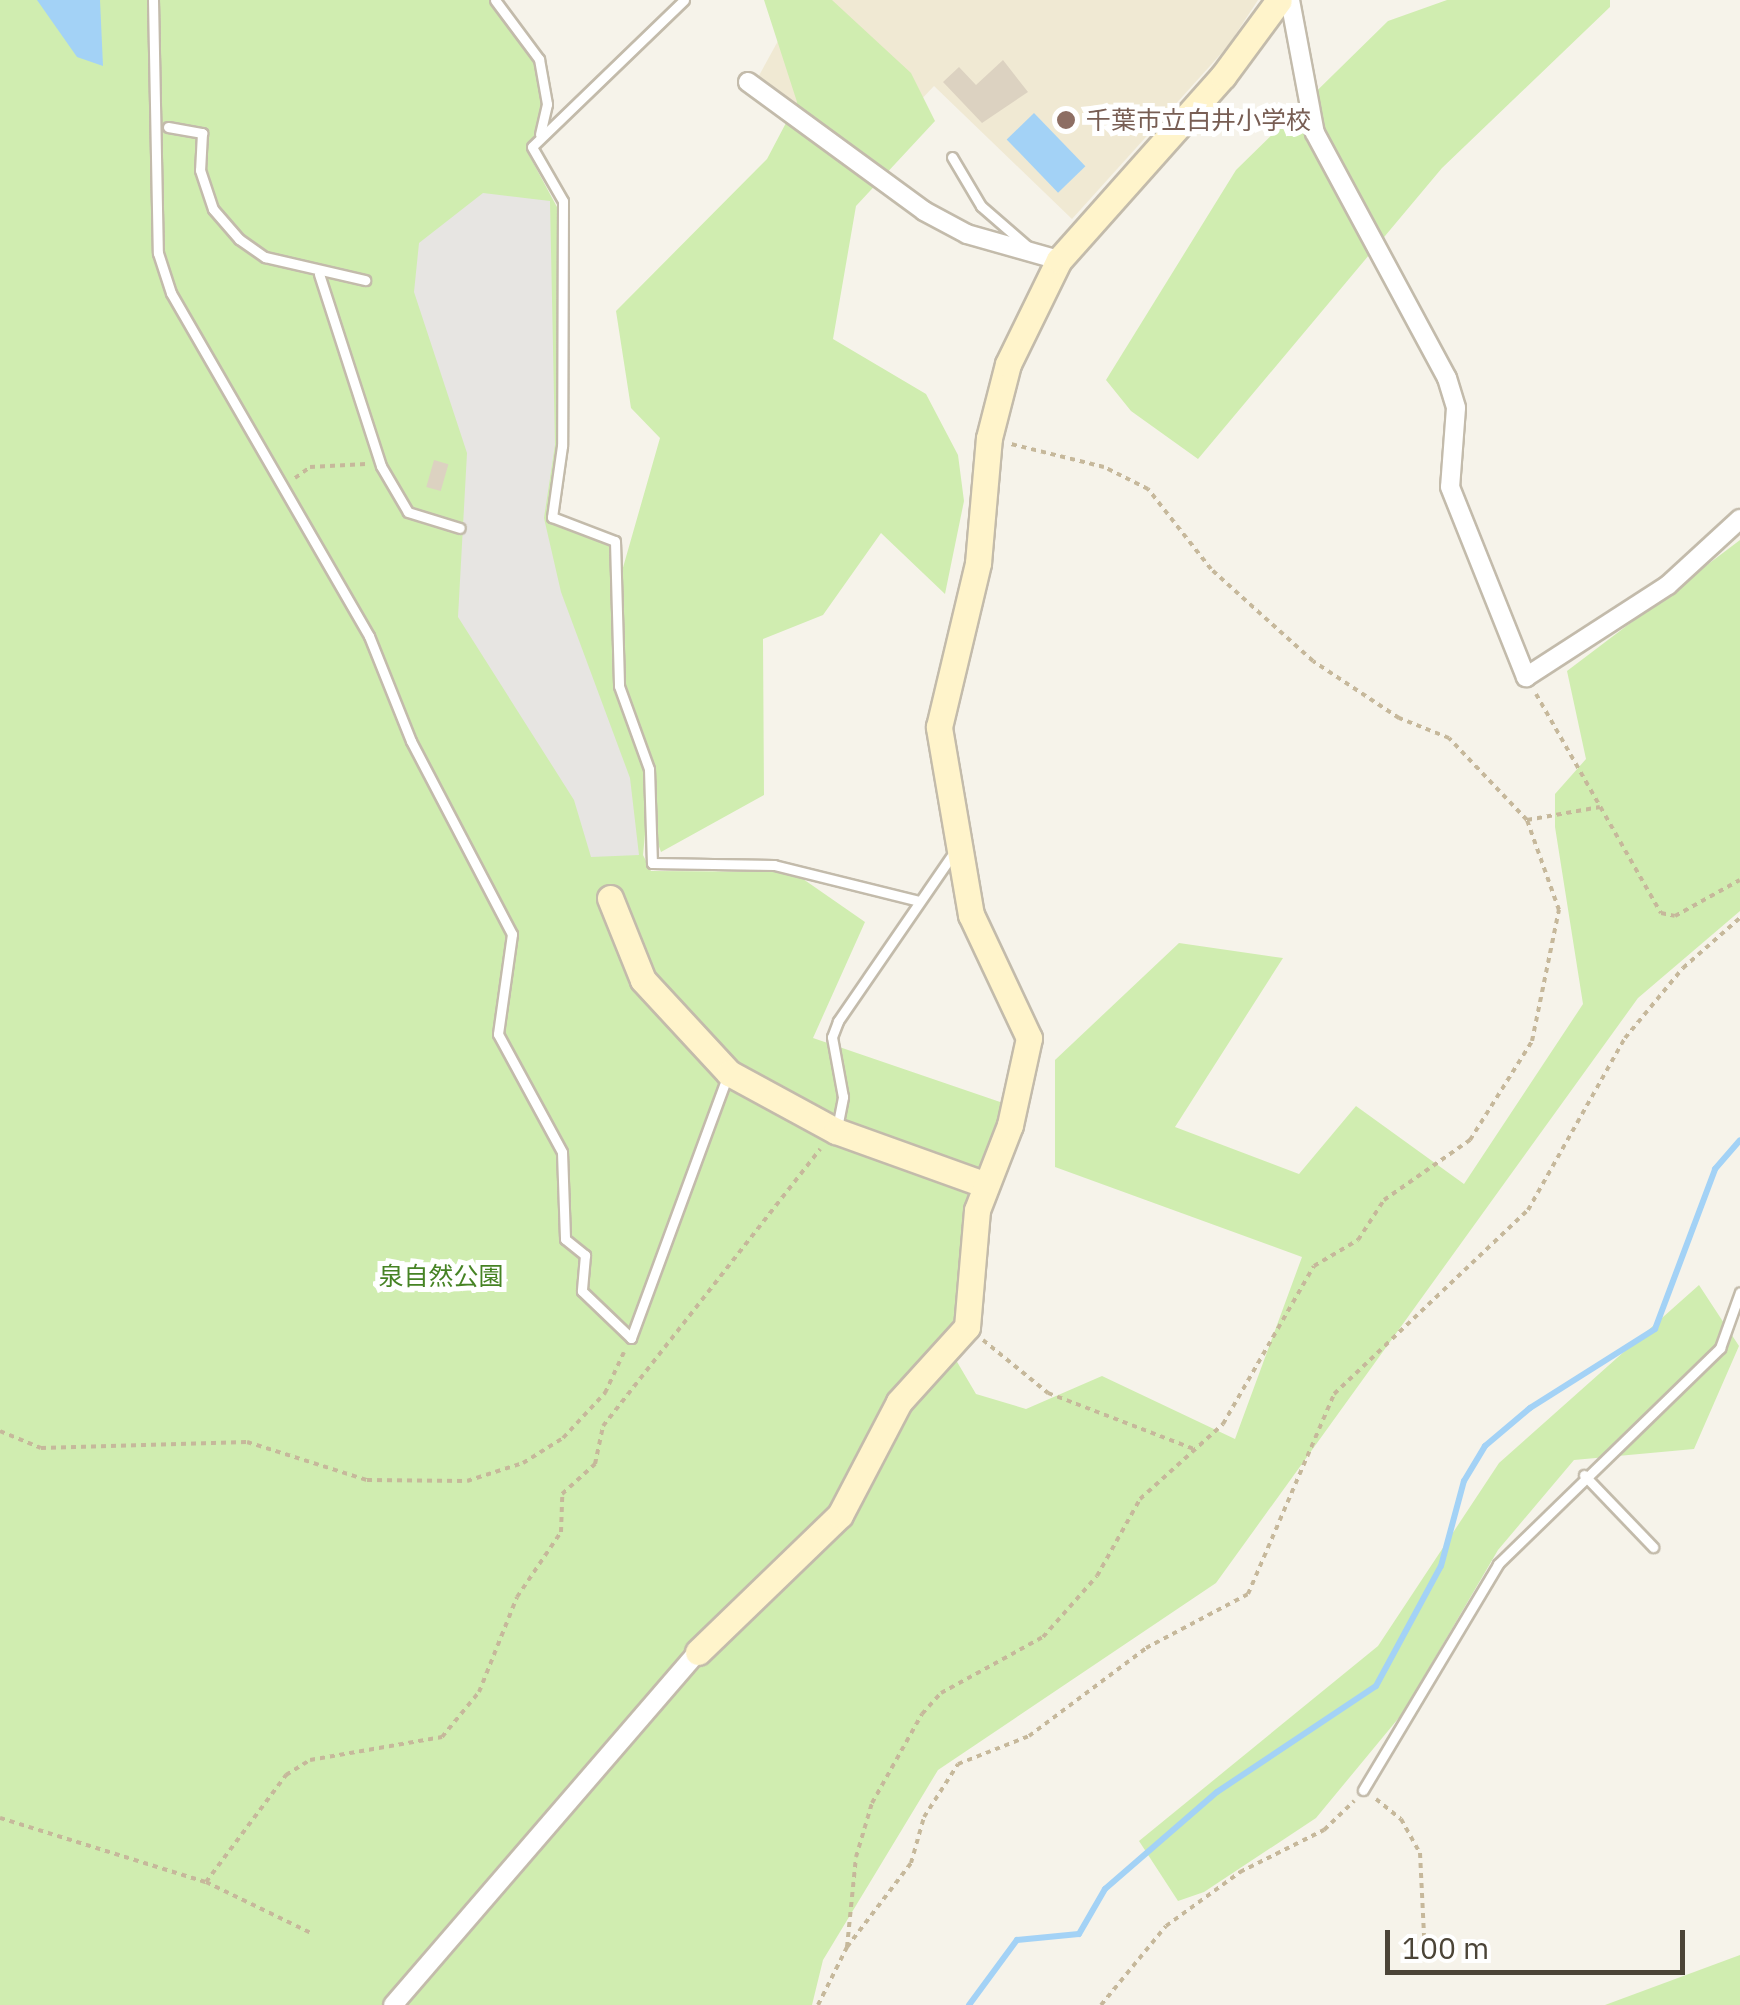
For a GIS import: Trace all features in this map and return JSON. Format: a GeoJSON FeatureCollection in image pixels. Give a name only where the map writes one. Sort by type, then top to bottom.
{"type":"FeatureCollection","features":[{"type":"Feature","properties":{"kind":"street"},"geometry":{"type":"LineString","coordinates":[[393,2005],[698,1652],[840,1515],[899,1402],[967,1327],[983,1184],[1010,1125],[1029,1038],[971,914],[940,699],[978,563],[989,438],[1008,364],[1047,256],[1223,76],[1279,0]]}},
{"type":"Feature","properties":{"kind":"street"},"geometry":{"type":"LineString","coordinates":[[1290,0],[1314,133],[1447,378],[1456,408],[1450,487],[1526,677],[1668,584],[1740,519]]}},
{"type":"Feature","properties":{"kind":"street"},"geometry":{"type":"LineString","coordinates":[[748,82],[924,211],[967,234],[1047,256]]}},
{"type":"Feature","properties":{"kind":"street"},"geometry":{"type":"LineString","coordinates":[[610,898],[644,980],[729,1073],[836,1130],[983,1184]]}},
{"type":"Feature","properties":{"kind":"lane"},"geometry":{"type":"LineString","coordinates":[[153,0],[158,252],[171,293],[369,636],[410,740],[512,934],[498,1034],[509,1062],[531,1082],[562,1152],[564,1239],[585,1255],[582,1291],[631,1338],[729,1073]]}},
{"type":"Feature","properties":{"kind":"lane"},"geometry":{"type":"LineString","coordinates":[[495,0],[539,59],[547,104],[533,156],[563,202],[562,446],[552,517],[615,541],[619,686],[649,769],[647,857],[659,867],[818,872],[920,901]]}},
{"type":"Feature","properties":{"kind":"lane"},"geometry":{"type":"LineString","coordinates":[[540,134],[684,0]]}},
{"type":"Feature","properties":{"kind":"lane"},"geometry":{"type":"LineString","coordinates":[[168,127],[202,133],[200,170],[213,209],[238,240],[319,274],[364,280]]}},
{"type":"Feature","properties":{"kind":"lane"},"geometry":{"type":"LineString","coordinates":[[952,158],[981,206],[1047,256]]}},
{"type":"Feature","properties":{"kind":"lane"},"geometry":{"type":"LineString","coordinates":[[319,274],[381,466],[408,512],[460,528]]}},
{"type":"Feature","properties":{"kind":"lane"},"geometry":{"type":"LineString","coordinates":[[836,1130],[843,1097],[832,1037],[959,844]]}},
{"type":"Feature","properties":{"kind":"lane"},"geometry":{"type":"LineString","coordinates":[[1363,1790],[1498,1564],[1584,1475],[1720,1348],[1740,1292]]}},
{"type":"Feature","properties":{"kind":"lane"},"geometry":{"type":"LineString","coordinates":[[1584,1475],[1653,1547]]}},
{"type":"Feature","properties":{"kind":"path"},"geometry":{"type":"LineString","coordinates":[[847,1947],[856,1856],[872,1803],[922,1714],[941,1693],[1042,1638],[1097,1576],[1140,1500],[1194,1449],[1250,1386],[1314,1266],[1358,1240],[1384,1200],[1470,1140],[1523,1061],[1559,910],[1527,820],[1448,738],[1399,718],[1313,661],[1210,569],[1148,490],[1104,468],[989,438]]}},
{"type":"Feature","properties":{"kind":"path"},"geometry":{"type":"LineString","coordinates":[[290,502],[294,478],[310,467],[381,466]]}},
{"type":"Feature","properties":{"kind":"path"},"geometry":{"type":"LineString","coordinates":[[1526,677],[1669,917],[1740,880]]}},
{"type":"Feature","properties":{"kind":"path"},"geometry":{"type":"LineString","coordinates":[[1527,820],[1600,807]]}},
{"type":"Feature","properties":{"kind":"path"},"geometry":{"type":"LineString","coordinates":[[818,2005],[847,1947],[905,1873],[924,1817],[958,1764],[1029,1736],[1146,1648],[1248,1594],[1334,1394],[1528,1210],[1624,1038],[1684,968],[1740,918]]}},
{"type":"Feature","properties":{"kind":"path"},"geometry":{"type":"LineString","coordinates":[[206,1882],[286,1775],[310,1760],[442,1737],[479,1692],[517,1597],[561,1532],[562,1494],[595,1464],[603,1426],[836,1130]]}},
{"type":"Feature","properties":{"kind":"path"},"geometry":{"type":"LineString","coordinates":[[967,1327],[1048,1393],[1194,1449]]}},
{"type":"Feature","properties":{"kind":"path"},"geometry":{"type":"LineString","coordinates":[[0,1431],[41,1448],[247,1442],[367,1480],[467,1482],[523,1464],[563,1438],[605,1393],[631,1338]]}},
{"type":"Feature","properties":{"kind":"path"},"geometry":{"type":"LineString","coordinates":[[1101,2005],[1166,1926],[1240,1872],[1324,1830],[1363,1790],[1402,1820],[1420,1853],[1425,1954]]}},
{"type":"Feature","properties":{"kind":"path"},"geometry":{"type":"LineString","coordinates":[[0,1818],[206,1882],[313,1934]]}},
{"type":"Feature","properties":{"kind":"shaded area","name":"千葉市立白井小学校"},"geometry":{"type":"Polygon","coordinates":[[[780,0],[1258,0],[1228,46],[1072,219],[934,86],[865,159],[756,81],[784,30],[780,0]]]}},
{"type":"Feature","properties":{"kind":"shaded area"},"geometry":{"type":"Polygon","coordinates":[[[483,193],[550,201],[555,445],[544,518],[561,592],[630,778],[639,855],[591,857],[574,800],[458,617],[467,453],[414,292],[419,243],[483,193]]]}},
{"type":"Feature","properties":{"kind":"green space","name":"泉自然公園"},"geometry":{"type":"Polygon","coordinates":[[[0,0],[499,0],[534,55],[543,101],[529,155],[557,207],[559,445],[547,514],[553,523],[610,544],[612,606],[660,438],[631,408],[616,311],[767,159],[797,102],[764,0],[832,0],[911,73],[935,121],[856,206],[833,339],[926,394],[958,455],[964,501],[945,594],[881,533],[823,615],[763,639],[764,795],[661,852],[647,814],[643,855],[651,871],[793,872],[865,922],[813,1038],[1006,1104],[963,1304],[943,1338],[976,1394],[1026,1409],[1102,1376],[1235,1439],[1302,1257],[1055,1167],[1055,1060],[1179,943],[1283,958],[1175,1127],[1299,1174],[1356,1106],[1464,1184],[1583,1004],[1555,827],[1555,794],[1586,759],[1567,671],[1740,540],[1740,911],[1638,998],[1216,1583],[938,1770],[823,1960],[812,2005],[0,2005],[0,0]]]}},
{"type":"Feature","properties":{"kind":"green space"},"geometry":{"type":"Polygon","coordinates":[[[1447,0],[1610,0],[1610,7],[1442,168],[1198,459],[1131,411],[1106,380],[1236,170],[1388,21],[1447,0]]]}},
{"type":"Feature","properties":{"kind":"green space"},"geometry":{"type":"Polygon","coordinates":[[[1699,1285],[1739,1346],[1694,1449],[1574,1460],[1498,1550],[1402,1714],[1316,1818],[1204,1892],[1178,1901],[1139,1841],[1378,1646],[1499,1463],[1699,1285]]]}},
{"type":"Feature","properties":{"kind":"green space"},"geometry":{"type":"Polygon","coordinates":[[[1740,1955],[1740,2005],[1605,2005],[1740,1955]]]}},
{"type":"Feature","properties":{"kind":"water"},"geometry":{"type":"Polygon","coordinates":[[[37,0],[100,0],[103,66],[77,57],[37,0]]]}},
{"type":"Feature","properties":{"kind":"water"},"geometry":{"type":"Polygon","coordinates":[[[1034,113],[1085,166],[1058,193],[1007,139],[1034,113]]]}},
{"type":"Feature","properties":{"kind":"building"},"geometry":{"type":"Polygon","coordinates":[[[1003,60],[1028,92],[982,123],[943,82],[959,67],[976,85],[1003,60]]]}},
{"type":"Feature","properties":{"kind":"building"},"geometry":{"type":"Polygon","coordinates":[[[434,460],[448,464],[441,491],[426,487],[434,460]]]}},
{"type":"Feature","properties":{"kind":"waterway"},"geometry":{"type":"LineString","coordinates":[[969,2005],[1017,1940],[1079,1934],[1105,1889],[1217,1792],[1376,1686],[1441,1566],[1464,1481],[1485,1446],[1530,1408],[1655,1329],[1715,1169],[1740,1140]]}},
{"type":"Feature","properties":{"kind":"place","name":"千葉市立白井小学校"},"geometry":{"type":"Point","coordinates":[1066,120]}}]}
